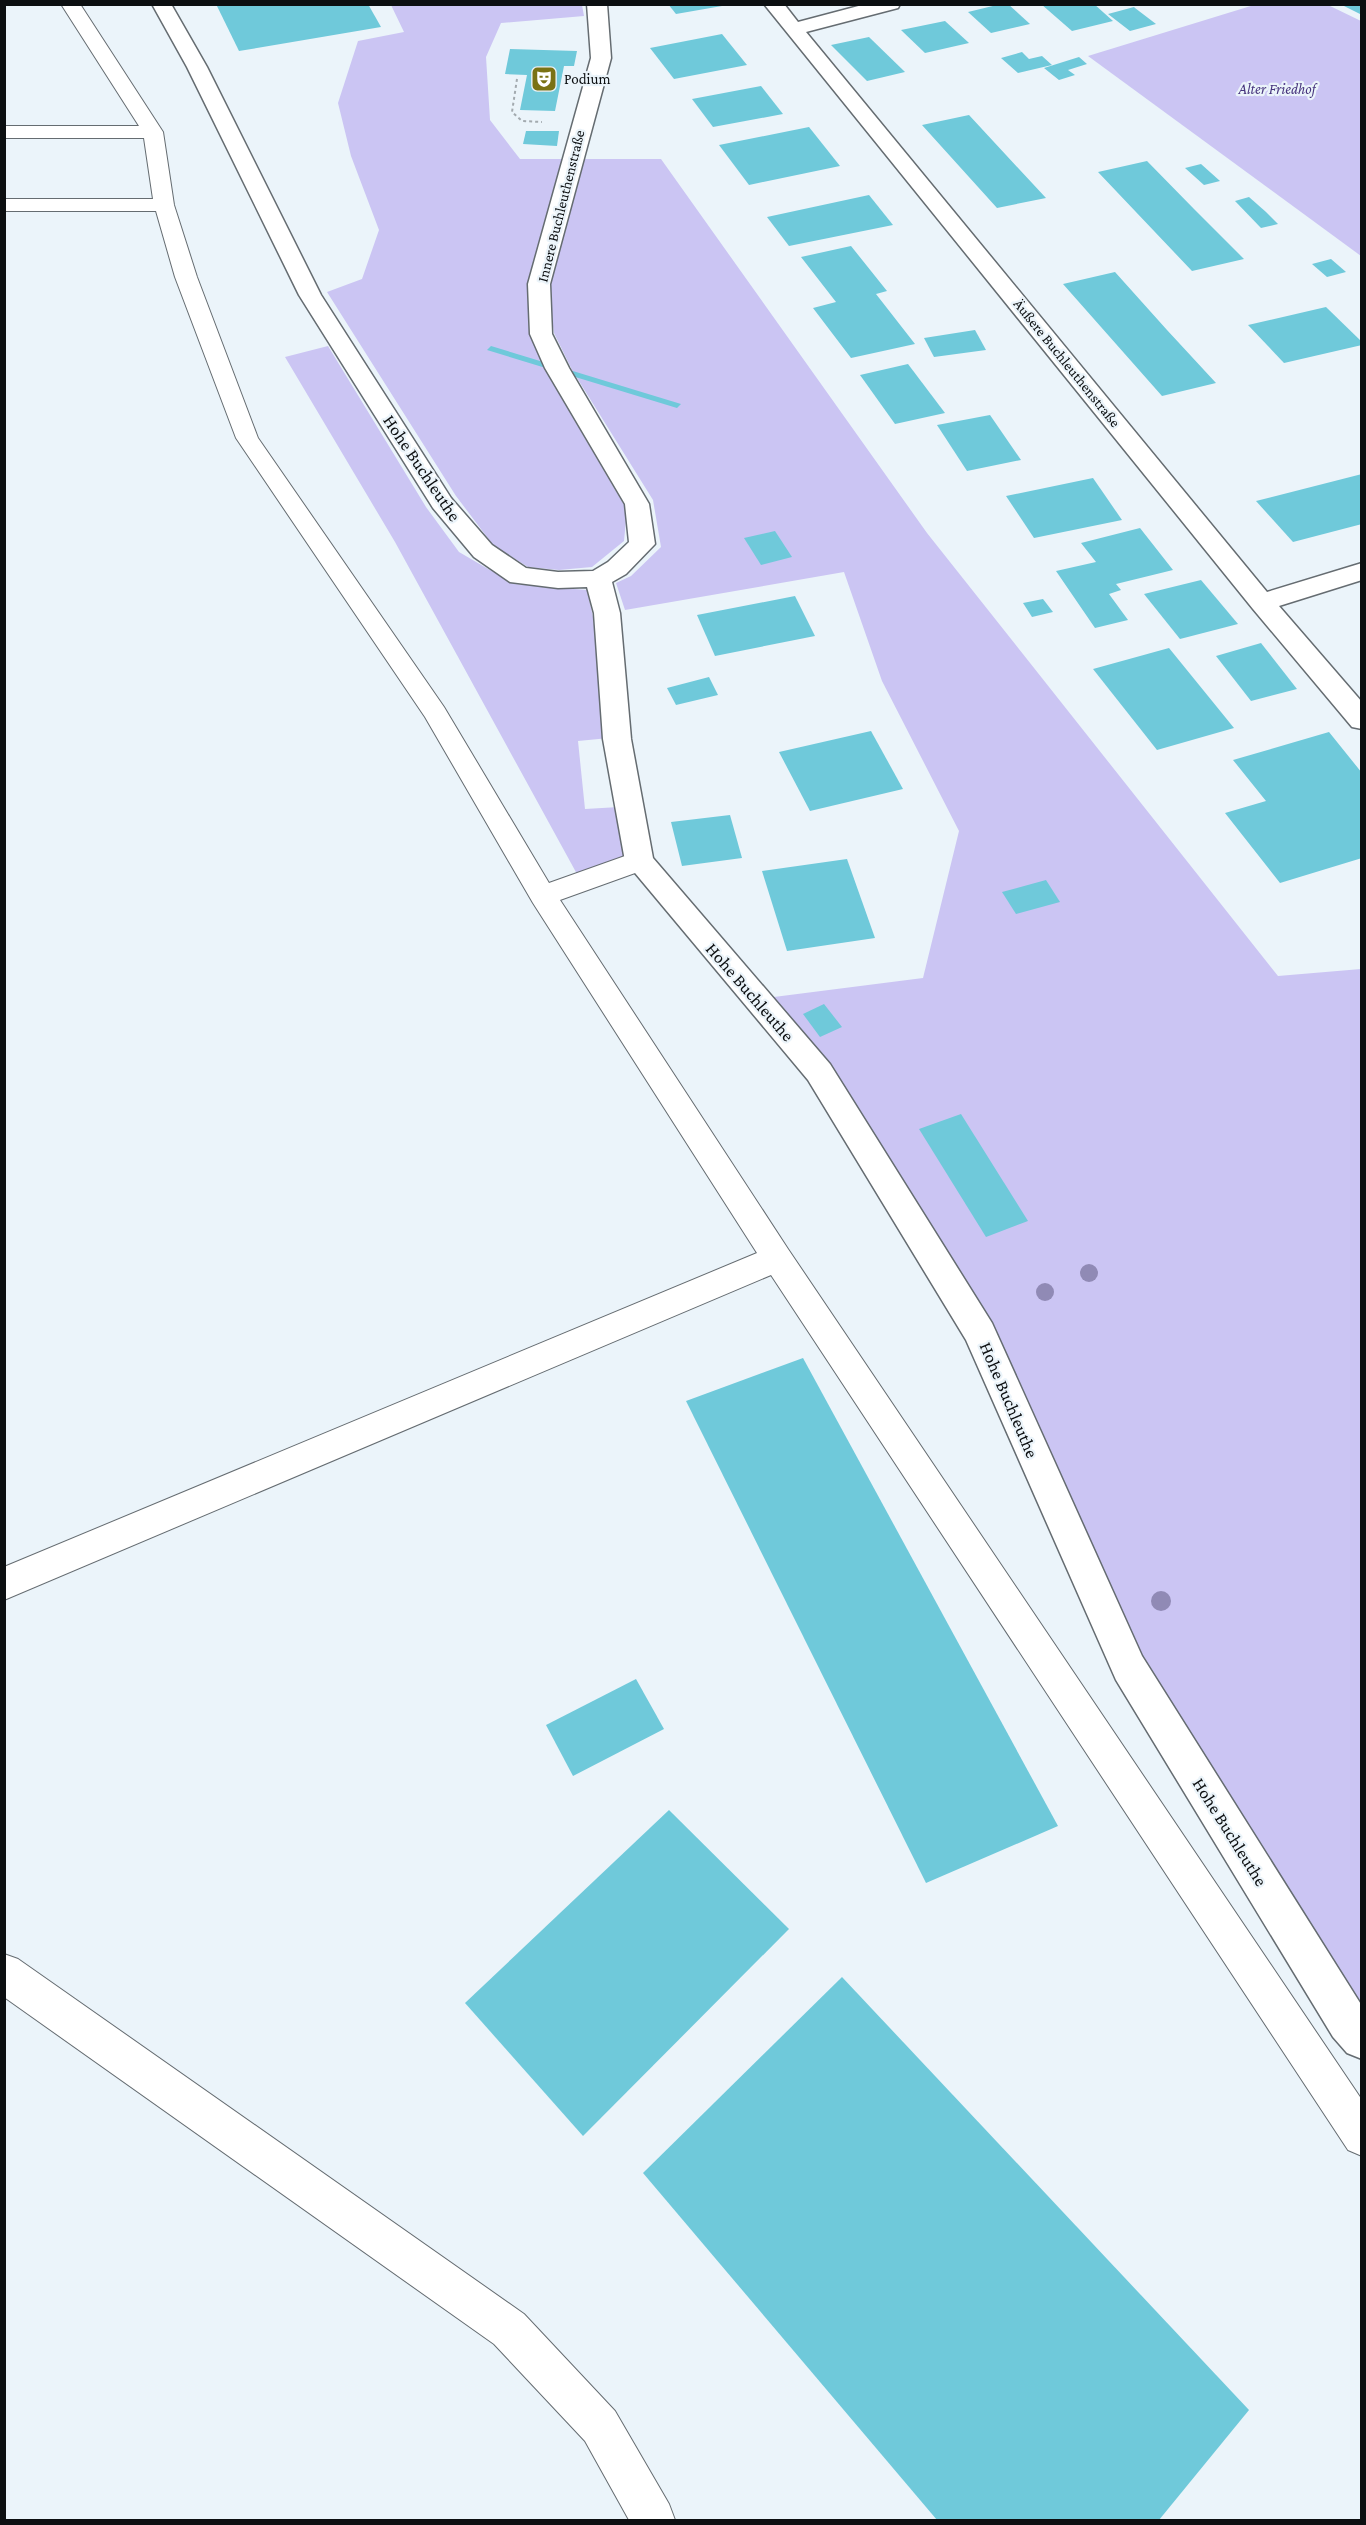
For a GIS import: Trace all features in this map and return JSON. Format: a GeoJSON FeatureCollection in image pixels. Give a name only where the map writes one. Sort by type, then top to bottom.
{"type":"FeatureCollection","features":[{"type":"Feature","properties":{"kind":"street","name":"Hohe Buchleuthe"},"geometry":{"type":"LineString","coordinates":[[161,4],[197,67],[309,295],[442,502],[483,551],[519,576],[558,580],[598,579]]}},
{"type":"Feature","properties":{"kind":"street","name":"Innere Buchleuthenstraße"},"geometry":{"type":"LineString","coordinates":[[597,4],[601,58],[539,284],[541,334],[557,368],[637,504],[642,544],[617,568],[598,579]]}},
{"type":"Feature","properties":{"kind":"street","name":"Äußere Buchleuthenstraße"},"geometry":{"type":"LineString","coordinates":[[773,4],[1262,603],[1362,720]]}},
{"type":"Feature","properties":{"kind":"street"},"geometry":{"type":"LineString","coordinates":[[794,29],[891,4]]}},
{"type":"Feature","properties":{"kind":"street"},"geometry":{"type":"LineString","coordinates":[[1262,603],[1362,571]]}},
{"type":"Feature","properties":{"kind":"street"},"geometry":{"type":"LineString","coordinates":[[598,579],[607,613],[617,739],[639,861]]}},
{"type":"Feature","properties":{"kind":"street","name":"Hohe Buchleuthe"},"geometry":{"type":"LineString","coordinates":[[639,861],[819,1072],[968,1313],[980,1333],[1129,1668],[1348,2022],[1362,2038]]}},
{"type":"Feature","properties":{"kind":"lane"},"geometry":{"type":"LineString","coordinates":[[70,4],[153,132],[164,205],[186,277],[247,438],[435,713],[543,896],[777,1258],[1362,2136]]}},
{"type":"Feature","properties":{"kind":"lane"},"geometry":{"type":"LineString","coordinates":[[4,132],[153,132]]}},
{"type":"Feature","properties":{"kind":"lane"},"geometry":{"type":"LineString","coordinates":[[4,205],[164,205]]}},
{"type":"Feature","properties":{"kind":"lane"},"geometry":{"type":"LineString","coordinates":[[543,896],[639,861]]}},
{"type":"Feature","properties":{"kind":"lane"},"geometry":{"type":"LineString","coordinates":[[4,1584],[777,1258]]}},
{"type":"Feature","properties":{"kind":"lane"},"geometry":{"type":"LineString","coordinates":[[4,1973],[509,2329],[600,2426],[653,2520]]}},
{"type":"Feature","properties":{"kind":"path"},"geometry":{"type":"LineString","coordinates":[[517,79],[512,112],[522,121],[581,125]]}},
{"type":"Feature","properties":{"kind":"green space"},"geometry":{"type":"Polygon","coordinates":[[[391,5],[582,5],[584,16],[501,23],[486,57],[490,120],[520,159],[562,159],[530,284],[531,334],[545,370],[627,510],[624,541],[592,567],[559,570],[528,567],[493,545],[456,496],[327,292],[362,279],[379,230],[351,156],[338,103],[358,41],[404,32],[391,5]]]}},
{"type":"Feature","properties":{"kind":"green space","name":"Alter Friedhof"},"geometry":{"type":"Polygon","coordinates":[[[1254,5],[1328,5],[1361,21],[1361,256],[1088,56],[1254,5]]]}},
{"type":"Feature","properties":{"kind":"green space"},"geometry":{"type":"Polygon","coordinates":[[[582,159],[661,159],[927,533],[1278,976],[1361,969],[1361,2014],[1140,1668],[987,1329],[766,998],[923,978],[959,831],[882,681],[844,572],[625,610],[616,583],[631,576],[661,547],[653,500],[572,370],[554,333],[547,286],[582,159]]]}},
{"type":"Feature","properties":{"kind":"green space"},"geometry":{"type":"Polygon","coordinates":[[[328,346],[426,507],[459,552],[514,584],[587,590],[593,617],[609,738],[578,741],[585,809],[619,807],[628,856],[577,874],[395,542],[285,357],[328,346]]]}},
{"type":"Feature","properties":{"kind":"building"},"geometry":{"type":"Polygon","coordinates":[[[216,4],[368,4],[381,27],[239,51],[216,4]]]}},
{"type":"Feature","properties":{"kind":"building"},"geometry":{"type":"Polygon","coordinates":[[[668,4],[722,4],[722,6],[676,14],[668,4]]]}},
{"type":"Feature","properties":{"kind":"building"},"geometry":{"type":"Polygon","coordinates":[[[1008,4],[1030,24],[991,33],[968,12],[1008,4]]]}},
{"type":"Feature","properties":{"kind":"building"},"geometry":{"type":"Polygon","coordinates":[[[1041,4],[1094,4],[1113,21],[1072,31],[1041,4]]]}},
{"type":"Feature","properties":{"kind":"building"},"geometry":{"type":"Polygon","coordinates":[[[1340,4],[1362,4],[1362,15],[1340,4]]]}},
{"type":"Feature","properties":{"kind":"building"},"geometry":{"type":"Polygon","coordinates":[[[1134,7],[1156,24],[1130,31],[1108,14],[1134,7]]]}},
{"type":"Feature","properties":{"kind":"building"},"geometry":{"type":"Polygon","coordinates":[[[945,21],[969,43],[925,53],[901,30],[945,21]]]}},
{"type":"Feature","properties":{"kind":"building"},"geometry":{"type":"Polygon","coordinates":[[[722,34],[747,65],[674,79],[650,48],[722,34]]]}},
{"type":"Feature","properties":{"kind":"building"},"geometry":{"type":"Polygon","coordinates":[[[869,37],[905,72],[867,81],[831,45],[869,37]]]}},
{"type":"Feature","properties":{"kind":"building"},"geometry":{"type":"Polygon","coordinates":[[[510,49],[577,51],[574,66],[564,66],[555,111],[520,110],[527,75],[505,74],[510,49]]]}},
{"type":"Feature","properties":{"kind":"building"},"geometry":{"type":"Polygon","coordinates":[[[1022,52],[1029,59],[1042,56],[1052,65],[1018,73],[1001,58],[1022,52]]]}},
{"type":"Feature","properties":{"kind":"building"},"geometry":{"type":"Polygon","coordinates":[[[1079,57],[1087,64],[1068,70],[1075,75],[1059,80],[1044,68],[1079,57]]]}},
{"type":"Feature","properties":{"kind":"building"},"geometry":{"type":"Polygon","coordinates":[[[761,86],[783,114],[713,127],[692,99],[761,86]]]}},
{"type":"Feature","properties":{"kind":"building"},"geometry":{"type":"Polygon","coordinates":[[[969,115],[1046,198],[997,208],[922,125],[969,115]]]}},
{"type":"Feature","properties":{"kind":"building"},"geometry":{"type":"Polygon","coordinates":[[[809,127],[840,166],[749,185],[719,145],[809,127]]]}},
{"type":"Feature","properties":{"kind":"building"},"geometry":{"type":"Polygon","coordinates":[[[526,131],[559,131],[557,146],[523,144],[526,131]]]}},
{"type":"Feature","properties":{"kind":"building"},"geometry":{"type":"Polygon","coordinates":[[[1147,161],[1244,259],[1192,271],[1098,172],[1147,161]]]}},
{"type":"Feature","properties":{"kind":"building"},"geometry":{"type":"Polygon","coordinates":[[[1201,164],[1220,181],[1204,185],[1185,168],[1201,164]]]}},
{"type":"Feature","properties":{"kind":"building"},"geometry":{"type":"Polygon","coordinates":[[[869,195],[893,225],[789,246],[767,217],[869,195]]]}},
{"type":"Feature","properties":{"kind":"building"},"geometry":{"type":"Polygon","coordinates":[[[1249,197],[1278,224],[1261,228],[1235,201],[1249,197]]]}},
{"type":"Feature","properties":{"kind":"building"},"geometry":{"type":"Polygon","coordinates":[[[851,246],[887,291],[876,294],[915,344],[851,358],[813,308],[836,302],[801,257],[851,246]]]}},
{"type":"Feature","properties":{"kind":"building"},"geometry":{"type":"Polygon","coordinates":[[[1331,259],[1346,272],[1327,277],[1312,264],[1331,259]]]}},
{"type":"Feature","properties":{"kind":"building"},"geometry":{"type":"Polygon","coordinates":[[[1115,272],[1216,383],[1162,396],[1063,284],[1115,272]]]}},
{"type":"Feature","properties":{"kind":"building"},"geometry":{"type":"Polygon","coordinates":[[[1326,307],[1362,342],[1362,345],[1284,363],[1248,325],[1326,307]]]}},
{"type":"Feature","properties":{"kind":"building"},"geometry":{"type":"Polygon","coordinates":[[[975,330],[986,350],[934,357],[924,338],[975,330]]]}},
{"type":"Feature","properties":{"kind":"building"},"geometry":{"type":"Polygon","coordinates":[[[491,346],[681,404],[677,408],[487,350],[491,346]]]}},
{"type":"Feature","properties":{"kind":"building"},"geometry":{"type":"Polygon","coordinates":[[[908,364],[945,413],[895,424],[860,375],[908,364]]]}},
{"type":"Feature","properties":{"kind":"building"},"geometry":{"type":"Polygon","coordinates":[[[990,415],[1021,460],[967,471],[937,425],[990,415]]]}},
{"type":"Feature","properties":{"kind":"building"},"geometry":{"type":"Polygon","coordinates":[[[1362,474],[1362,524],[1293,542],[1256,501],[1362,474]]]}},
{"type":"Feature","properties":{"kind":"building"},"geometry":{"type":"Polygon","coordinates":[[[1093,478],[1122,520],[1034,538],[1006,496],[1093,478]]]}},
{"type":"Feature","properties":{"kind":"building"},"geometry":{"type":"Polygon","coordinates":[[[1140,528],[1173,570],[1116,584],[1121,590],[1109,594],[1128,620],[1095,628],[1056,571],[1096,562],[1081,543],[1140,528]]]}},
{"type":"Feature","properties":{"kind":"building"},"geometry":{"type":"Polygon","coordinates":[[[775,531],[792,557],[761,565],[744,538],[775,531]]]}},
{"type":"Feature","properties":{"kind":"building"},"geometry":{"type":"Polygon","coordinates":[[[1201,580],[1238,624],[1180,639],[1144,594],[1201,580]]]}},
{"type":"Feature","properties":{"kind":"building"},"geometry":{"type":"Polygon","coordinates":[[[795,596],[815,636],[715,656],[697,615],[795,596]]]}},
{"type":"Feature","properties":{"kind":"building"},"geometry":{"type":"Polygon","coordinates":[[[1043,599],[1053,612],[1032,617],[1023,603],[1043,599]]]}},
{"type":"Feature","properties":{"kind":"building"},"geometry":{"type":"Polygon","coordinates":[[[1261,643],[1297,689],[1251,701],[1216,656],[1261,643]]]}},
{"type":"Feature","properties":{"kind":"building"},"geometry":{"type":"Polygon","coordinates":[[[1169,648],[1234,728],[1157,750],[1093,669],[1169,648]]]}},
{"type":"Feature","properties":{"kind":"building"},"geometry":{"type":"Polygon","coordinates":[[[709,677],[718,695],[676,705],[667,688],[709,677]]]}},
{"type":"Feature","properties":{"kind":"building"},"geometry":{"type":"Polygon","coordinates":[[[871,731],[903,789],[810,811],[779,752],[871,731]]]}},
{"type":"Feature","properties":{"kind":"building"},"geometry":{"type":"Polygon","coordinates":[[[1329,732],[1362,773],[1362,858],[1280,883],[1225,813],[1266,801],[1233,760],[1329,732]]]}},
{"type":"Feature","properties":{"kind":"building"},"geometry":{"type":"Polygon","coordinates":[[[730,815],[742,858],[682,866],[671,822],[730,815]]]}},
{"type":"Feature","properties":{"kind":"building"},"geometry":{"type":"Polygon","coordinates":[[[847,859],[875,938],[787,951],[762,871],[847,859]]]}},
{"type":"Feature","properties":{"kind":"building"},"geometry":{"type":"Polygon","coordinates":[[[1046,880],[1060,902],[1016,914],[1002,892],[1046,880]]]}},
{"type":"Feature","properties":{"kind":"building"},"geometry":{"type":"Polygon","coordinates":[[[824,1004],[842,1027],[820,1037],[803,1014],[824,1004]]]}},
{"type":"Feature","properties":{"kind":"building"},"geometry":{"type":"Polygon","coordinates":[[[961,1114],[1028,1221],[986,1237],[919,1129],[961,1114]]]}},
{"type":"Feature","properties":{"kind":"building"},"geometry":{"type":"Polygon","coordinates":[[[803,1358],[1058,1826],[926,1883],[686,1401],[803,1358]]]}},
{"type":"Feature","properties":{"kind":"building"},"geometry":{"type":"Polygon","coordinates":[[[636,1679],[664,1729],[573,1776],[546,1725],[636,1679]]]}},
{"type":"Feature","properties":{"kind":"building"},"geometry":{"type":"Polygon","coordinates":[[[669,1810],[789,1929],[583,2136],[465,2003],[669,1810]]]}},
{"type":"Feature","properties":{"kind":"building"},"geometry":{"type":"Polygon","coordinates":[[[842,1977],[1249,2410],[1159,2520],[937,2520],[643,2173],[842,1977]]]}},
{"type":"Feature","properties":{"kind":"place","name":"Podium"},"geometry":{"type":"Point","coordinates":[544,79]}}]}
